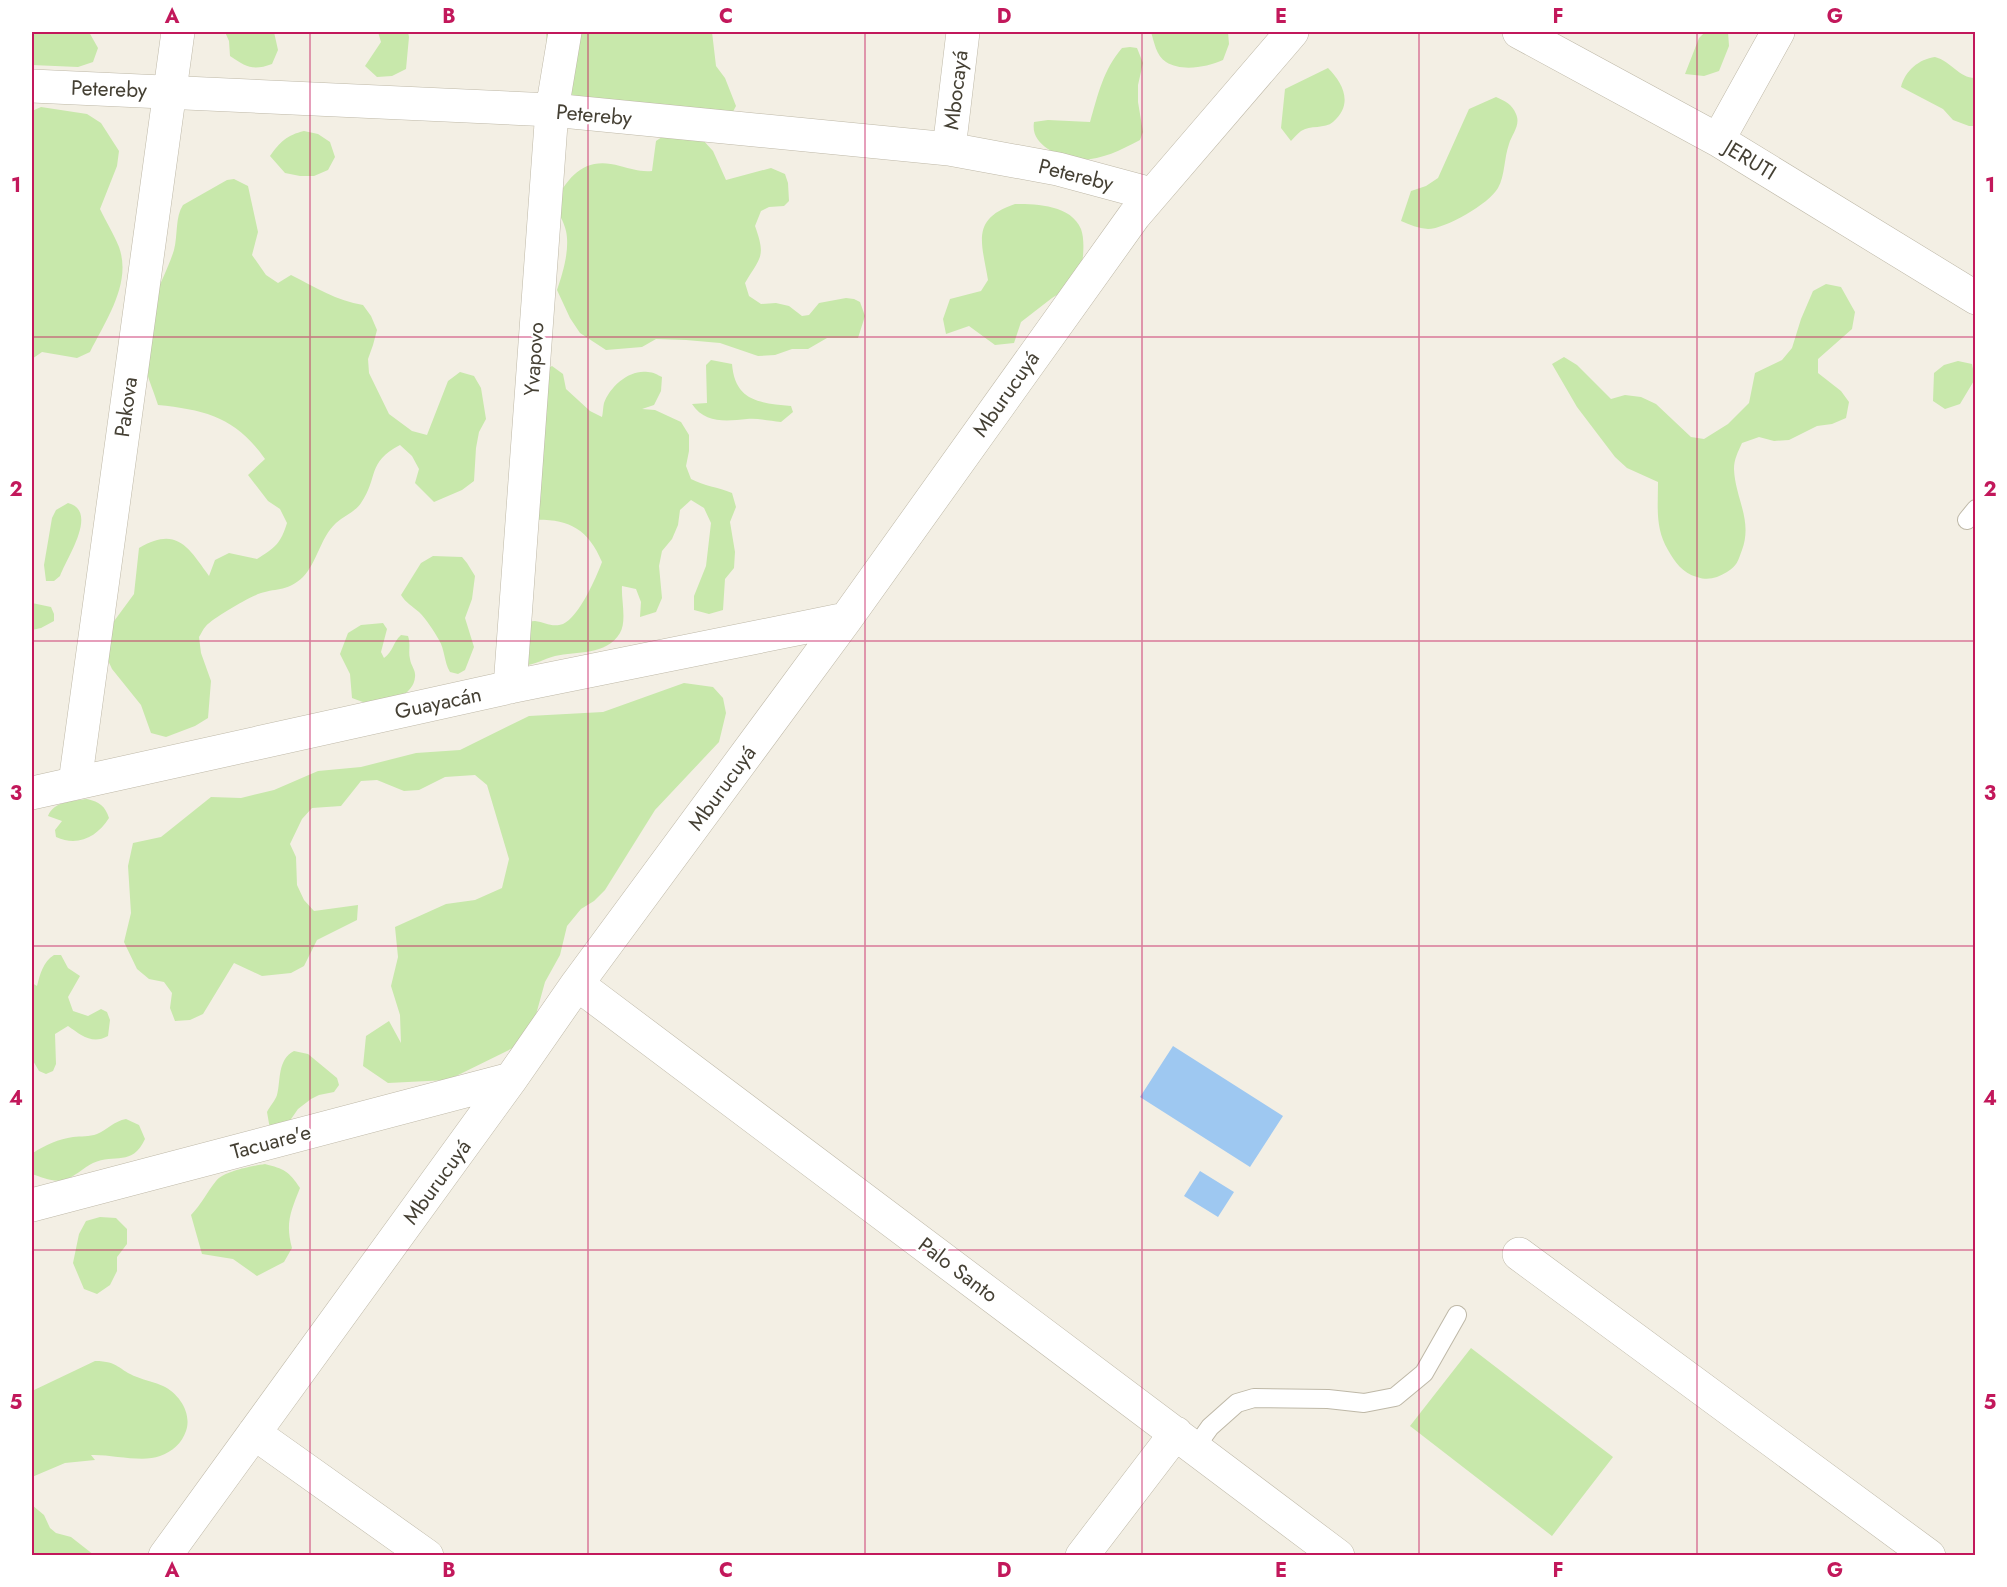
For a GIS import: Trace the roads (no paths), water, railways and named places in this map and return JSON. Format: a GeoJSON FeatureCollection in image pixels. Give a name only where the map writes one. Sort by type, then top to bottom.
{"type":"FeatureCollection","features":[{"type":"Feature","properties":{"kind":"street","name":"Pakova"},"geometry":{"type":"LineString","coordinates":[[75,783],[168,91],[178,32]]}},
{"type":"Feature","properties":{"kind":"street","name":"Yvapovo"},"geometry":{"type":"LineString","coordinates":[[510,687],[552,110],[565,32]]}},
{"type":"Feature","properties":{"kind":"street","name":"Mbocayá"},"geometry":{"type":"LineString","coordinates":[[949,149],[963,32]]}},
{"type":"Feature","properties":{"kind":"street","name":"Mburucuyá"},"geometry":{"type":"LineString","coordinates":[[165,1556],[511,1079],[577,984],[846,619],[1120,235],[1151,194],[1292,32]]}},
{"type":"Feature","properties":{"kind":"street","name":"JERUTI"},"geometry":{"type":"LineString","coordinates":[[1519,32],[1718,140],[1976,298]]}},
{"type":"Feature","properties":{"kind":"street"},"geometry":{"type":"LineString","coordinates":[[1718,140],[1778,32]]}},
{"type":"Feature","properties":{"kind":"street","name":"Petereby"},"geometry":{"type":"LineString","coordinates":[[32,86],[552,110],[949,149],[1058,169],[1151,194]]}},
{"type":"Feature","properties":{"kind":"street","name":"Guayacán"},"geometry":{"type":"LineString","coordinates":[[32,793],[510,687],[846,619]]}},
{"type":"Feature","properties":{"kind":"street","name":"Palo Santo"},"geometry":{"type":"LineString","coordinates":[[577,984],[1338,1556]]}},
{"type":"Feature","properties":{"kind":"street","name":"Tacuare'e"},"geometry":{"type":"LineString","coordinates":[[32,1204],[511,1079]]}},
{"type":"Feature","properties":{"kind":"street"},"geometry":{"type":"LineString","coordinates":[[1519,1254],[1929,1556]]}},
{"type":"Feature","properties":{"kind":"street"},"geometry":{"type":"LineString","coordinates":[[254,1432],[427,1556]]}},
{"type":"Feature","properties":{"kind":"street"},"geometry":{"type":"LineString","coordinates":[[1082,1556],[1186,1440]]}},
{"type":"Feature","properties":{"kind":"lane"},"geometry":{"type":"LineString","coordinates":[[1186,1440],[1210,1427],[1237,1403],[1254,1398],[1364,1403],[1395,1397],[1424,1373],[1457,1314]]}},
{"type":"Feature","properties":{"kind":"water"},"geometry":{"type":"Polygon","coordinates":[[[1173,1046],[1283,1116],[1250,1167],[1140,1097],[1173,1046]]]}},
{"type":"Feature","properties":{"kind":"water"},"geometry":{"type":"Polygon","coordinates":[[[1200,1171],[1234,1192],[1218,1217],[1184,1196],[1200,1171]]]}}]}
